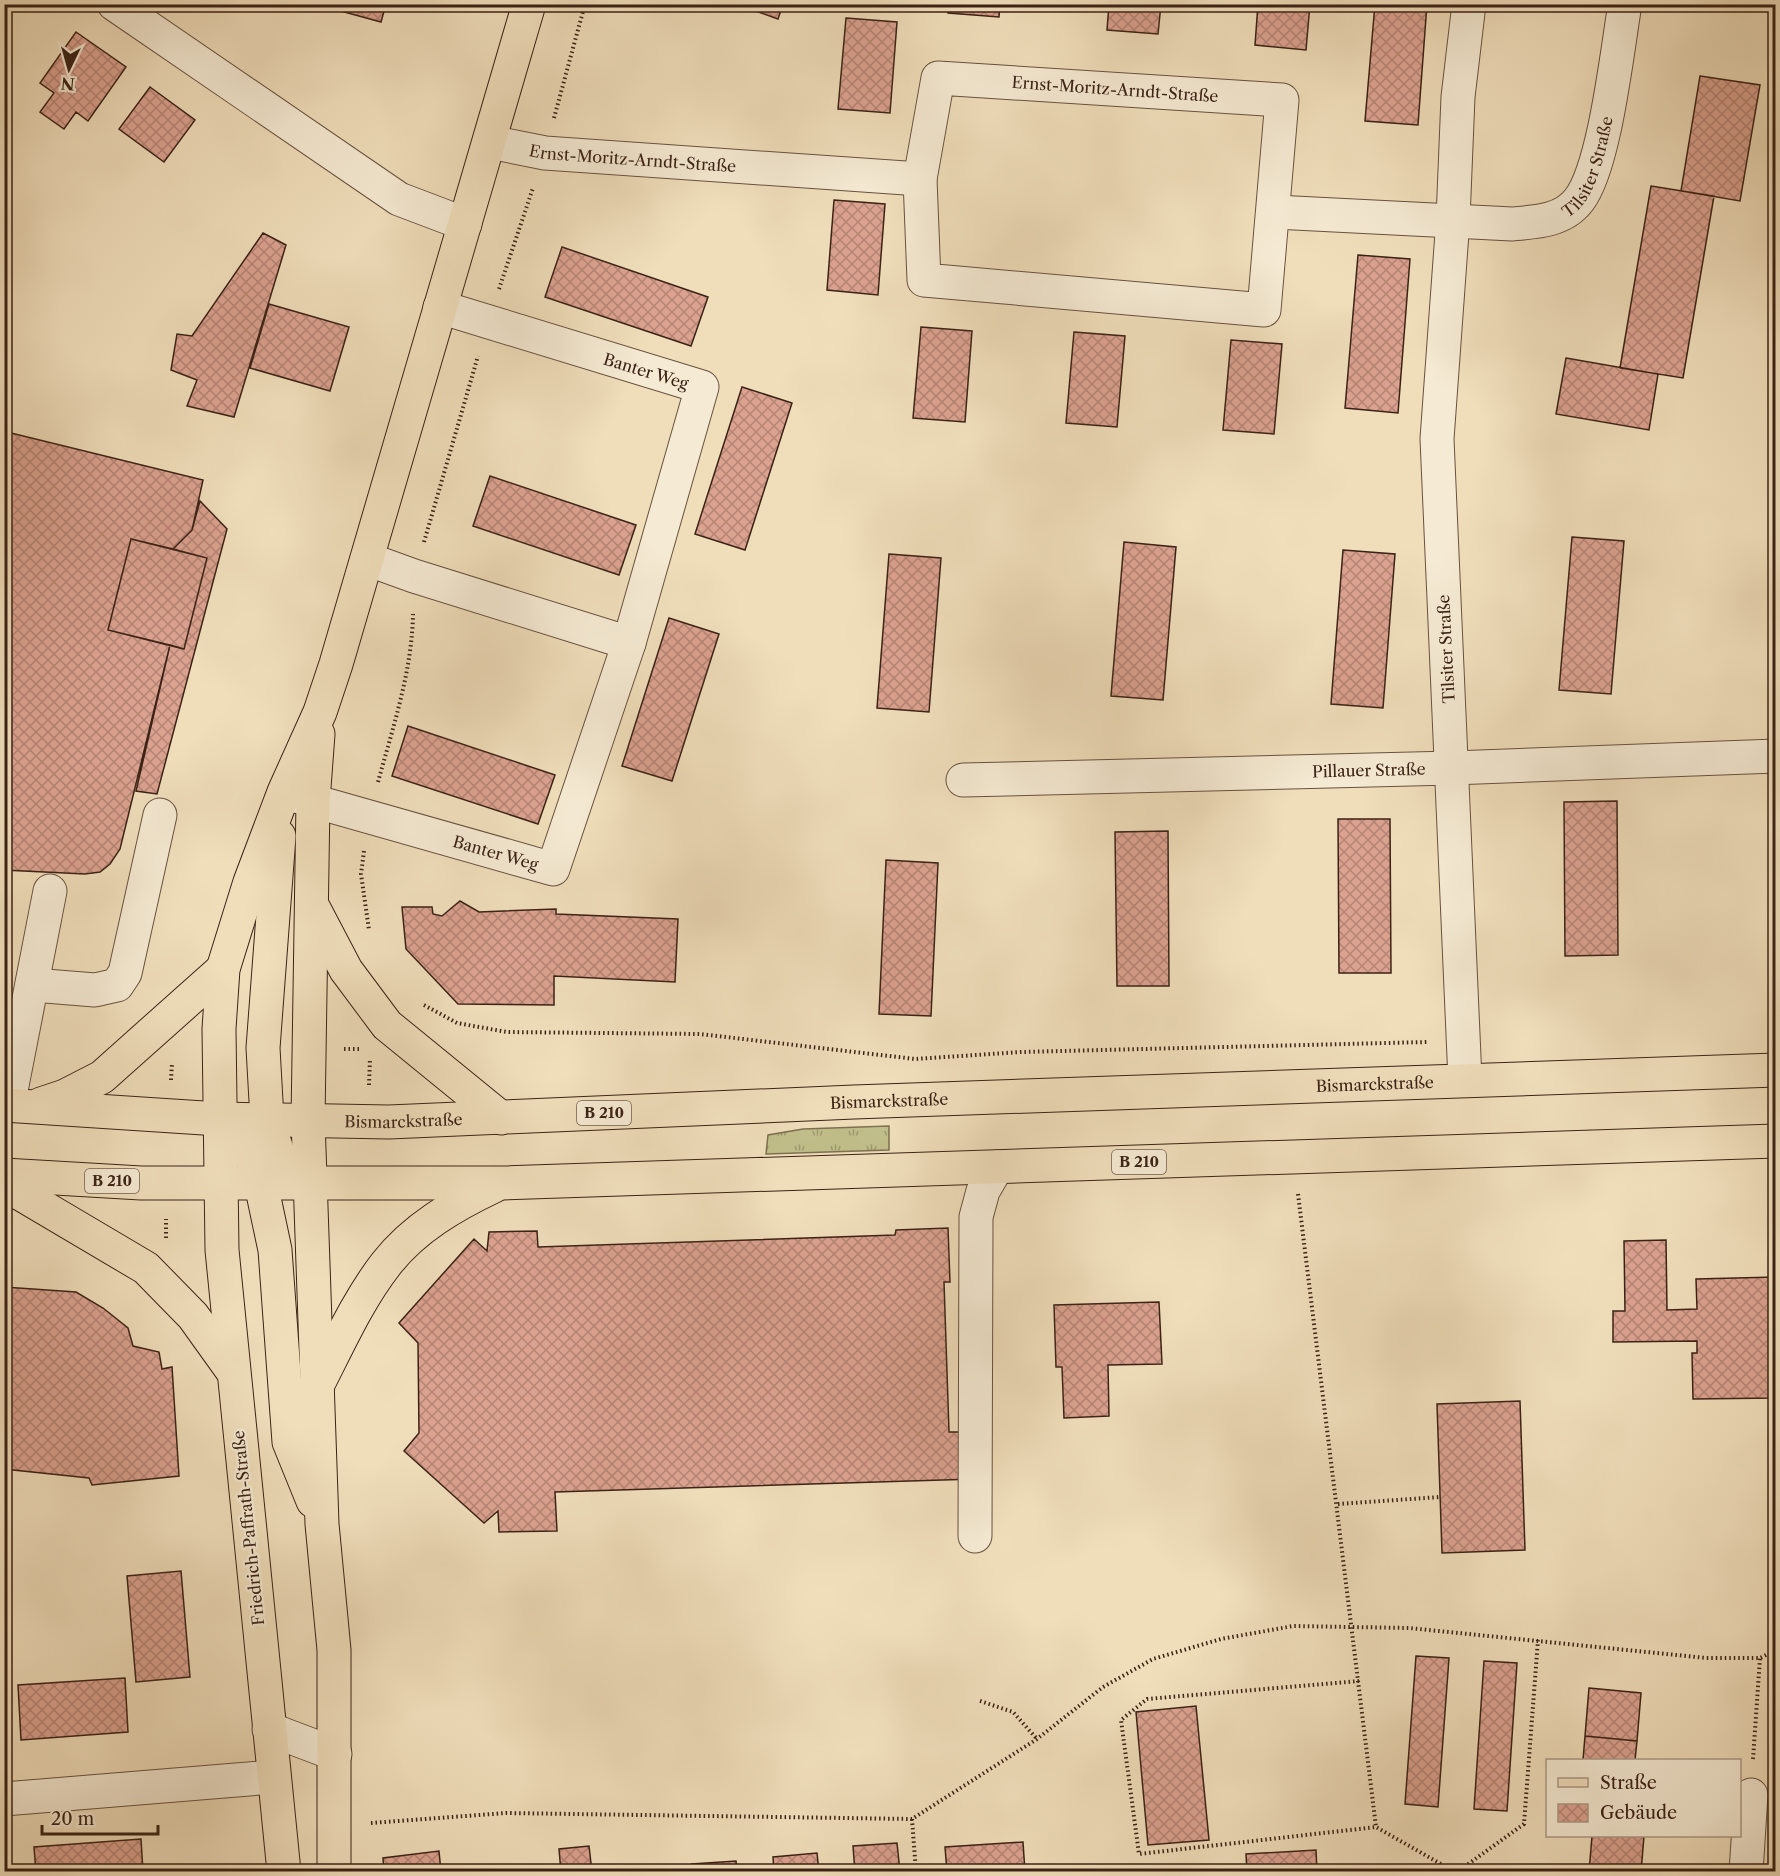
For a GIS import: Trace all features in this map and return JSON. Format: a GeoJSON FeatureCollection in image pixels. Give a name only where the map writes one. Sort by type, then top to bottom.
{"type":"FeatureCollection","features":[{"type":"Feature","properties":{"kind":"main road"},"geometry":{"type":"LineString","coordinates":[[310,1185],[291,1171],[279,1156],[267,1119],[263,1048],[298,797],[320,712],[530,4]]}},
{"type":"Feature","properties":{"kind":"main road"},"geometry":{"type":"LineString","coordinates":[[298,797],[313,908],[307,1048],[308,1120],[322,1524],[334,1650],[334,1872]]}},
{"type":"Feature","properties":{"kind":"main road"},"geometry":{"type":"LineString","coordinates":[[219,1184],[223,969],[250,882],[298,797]]}},
{"type":"Feature","properties":{"kind":"main road"},"geometry":{"type":"LineString","coordinates":[[313,908],[346,970],[387,1025],[501,1118]]}},
{"type":"Feature","properties":{"kind":"main road"},"geometry":{"type":"LineString","coordinates":[[14,1106],[65,1096],[102,1077],[223,969]]}},
{"type":"Feature","properties":{"kind":"main road","name":"Bismarckstraße"},"geometry":{"type":"LineString","coordinates":[[14,1106],[219,1119],[389,1122],[854,1102],[1776,1070]]}},
{"type":"Feature","properties":{"kind":"main road"},"geometry":{"type":"LineString","coordinates":[[219,1119],[249,1150],[261,1184],[275,1250],[289,1442],[322,1524]]}},
{"type":"Feature","properties":{"kind":"main road","name":"B 210"},"geometry":{"type":"LineString","coordinates":[[4,1175],[141,1183],[310,1185],[502,1183],[1776,1141]]}},
{"type":"Feature","properties":{"kind":"main road"},"geometry":{"type":"LineString","coordinates":[[317,1385],[355,1312],[387,1263],[417,1233],[458,1203],[502,1183]]}},
{"type":"Feature","properties":{"kind":"main road"},"geometry":{"type":"LineString","coordinates":[[4,1184],[146,1268],[193,1316],[232,1371]]}},
{"type":"Feature","properties":{"kind":"main road","name":"Friedrich-Paffrath-Straße"},"geometry":{"type":"LineString","coordinates":[[219,1184],[232,1371],[284,1872]]}},
{"type":"Feature","properties":{"kind":"street"},"geometry":{"type":"LineString","coordinates":[[114,4],[399,199],[465,224]]}},
{"type":"Feature","properties":{"kind":"street","name":"Tilsiter Straße"},"geometry":{"type":"LineString","coordinates":[[1465,1080],[1437,439],[1453,219],[1458,97],[1469,4]]}},
{"type":"Feature","properties":{"kind":"street","name":"Tilsiter Straße"},"geometry":{"type":"LineString","coordinates":[[1453,219],[1512,224],[1550,220],[1578,202],[1593,176],[1625,4]]}},
{"type":"Feature","properties":{"kind":"street","name":"Ernst-Moritz-Arndt-Straße"},"geometry":{"type":"LineString","coordinates":[[938,78],[1282,100],[1275,212],[1264,310],[924,280],[920,179],[938,78]]}},
{"type":"Feature","properties":{"kind":"street","name":"Ernst-Moritz-Arndt-Straße"},"geometry":{"type":"LineString","coordinates":[[490,142],[545,153],[920,179]]}},
{"type":"Feature","properties":{"kind":"street"},"geometry":{"type":"LineString","coordinates":[[1275,212],[1453,219]]}},
{"type":"Feature","properties":{"kind":"street","name":"Banter Weg"},"geometry":{"type":"LineString","coordinates":[[298,797],[554,869],[629,643],[702,387],[487,324],[440,307]]}},
{"type":"Feature","properties":{"kind":"street"},"geometry":{"type":"LineString","coordinates":[[367,559],[414,576],[629,643]]}},
{"type":"Feature","properties":{"kind":"street","name":"Pillauer Straße"},"geometry":{"type":"LineString","coordinates":[[963,780],[1452,768],[1776,756]]}},
{"type":"Feature","properties":{"kind":"street"},"geometry":{"type":"LineString","coordinates":[[33,985],[95,990],[117,985],[125,974],[160,815]]}},
{"type":"Feature","properties":{"kind":"street"},"geometry":{"type":"LineString","coordinates":[[14,1106],[50,891]]}},
{"type":"Feature","properties":{"kind":"street"},"geometry":{"type":"LineString","coordinates":[[975,1536],[976,1217],[983,1191],[997,1167]]}},
{"type":"Feature","properties":{"kind":"street"},"geometry":{"type":"LineString","coordinates":[[269,1729],[335,1754]]}},
{"type":"Feature","properties":{"kind":"street"},"geometry":{"type":"LineString","coordinates":[[4,1799],[273,1777]]}},
{"type":"Feature","properties":{"kind":"street"},"geometry":{"type":"LineString","coordinates":[[1746,1872],[1751,1795]]}},
{"type":"Feature","properties":{"kind":"path"},"geometry":{"type":"LineString","coordinates":[[369,933],[361,874],[368,816],[396,718],[412,642],[414,576],[487,324],[545,153],[585,4]]}},
{"type":"Feature","properties":{"kind":"path"},"geometry":{"type":"LineString","coordinates":[[419,1003],[458,1023],[507,1032],[700,1034],[915,1059],[1021,1052],[1462,1042]]}},
{"type":"Feature","properties":{"kind":"path"},"geometry":{"type":"LineString","coordinates":[[1294,1156],[1376,1827]]}},
{"type":"Feature","properties":{"kind":"path"},"geometry":{"type":"LineString","coordinates":[[1338,1504],[1440,1497]]}},
{"type":"Feature","properties":{"kind":"path"},"geometry":{"type":"LineString","coordinates":[[334,1825],[506,1814],[912,1819],[1037,1739],[1103,1688],[1153,1659],[1221,1639],[1293,1626],[1409,1628],[1706,1658],[1760,1658],[1776,1650]]}},
{"type":"Feature","properties":{"kind":"path"},"geometry":{"type":"LineString","coordinates":[[1359,1681],[1147,1699],[1121,1720],[1138,1854],[1376,1827],[1456,1872],[1524,1824],[1538,1640]]}},
{"type":"Feature","properties":{"kind":"path"},"geometry":{"type":"LineString","coordinates":[[1751,1795],[1760,1658]]}},
{"type":"Feature","properties":{"kind":"path"},"geometry":{"type":"LineString","coordinates":[[980,1701],[1013,1712],[1037,1739]]}},
{"type":"Feature","properties":{"kind":"path"},"geometry":{"type":"LineString","coordinates":[[912,1819],[915,1872]]}},
{"type":"Feature","properties":{"kind":"green space"},"geometry":{"type":"Polygon","coordinates":[[[889,1126],[889,1150],[766,1154],[768,1135],[803,1129],[889,1126]]]}},
{"type":"Feature","properties":{"kind":"building"},"geometry":{"type":"Polygon","coordinates":[[[327,4],[386,4],[381,22],[326,7],[327,4]]]}},
{"type":"Feature","properties":{"kind":"building"},"geometry":{"type":"Polygon","coordinates":[[[736,4],[783,4],[778,19],[736,4]]]}},
{"type":"Feature","properties":{"kind":"building"},"geometry":{"type":"Polygon","coordinates":[[[948,4],[1000,4],[999,17],[948,13],[948,4]]]}},
{"type":"Feature","properties":{"kind":"building"},"geometry":{"type":"Polygon","coordinates":[[[1109,4],[1161,4],[1158,34],[1107,30],[1109,4]]]}},
{"type":"Feature","properties":{"kind":"building"},"geometry":{"type":"Polygon","coordinates":[[[1258,4],[1310,4],[1306,50],[1255,45],[1258,4]]]}},
{"type":"Feature","properties":{"kind":"building"},"geometry":{"type":"Polygon","coordinates":[[[1375,4],[1427,4],[1418,125],[1365,121],[1375,4]]]}},
{"type":"Feature","properties":{"kind":"building"},"geometry":{"type":"Polygon","coordinates":[[[846,18],[897,22],[890,113],[838,109],[846,18]]]}},
{"type":"Feature","properties":{"kind":"building"},"geometry":{"type":"Polygon","coordinates":[[[76,32],[126,67],[88,121],[76,112],[64,129],[40,112],[54,93],[40,83],[76,32]]]}},
{"type":"Feature","properties":{"kind":"building"},"geometry":{"type":"Polygon","coordinates":[[[1700,76],[1760,85],[1740,201],[1681,191],[1700,76]]]}},
{"type":"Feature","properties":{"kind":"building"},"geometry":{"type":"Polygon","coordinates":[[[150,87],[195,120],[164,162],[119,129],[150,87]]]}},
{"type":"Feature","properties":{"kind":"building"},"geometry":{"type":"Polygon","coordinates":[[[1651,186],[1714,196],[1683,378],[1620,368],[1651,186]]]}},
{"type":"Feature","properties":{"kind":"building"},"geometry":{"type":"Polygon","coordinates":[[[834,200],[885,204],[878,295],[827,290],[834,200]]]}},
{"type":"Feature","properties":{"kind":"building"},"geometry":{"type":"Polygon","coordinates":[[[263,233],[286,245],[234,417],[187,406],[197,380],[171,370],[177,334],[192,336],[263,233]]]}},
{"type":"Feature","properties":{"kind":"building"},"geometry":{"type":"Polygon","coordinates":[[[562,247],[708,297],[691,346],[545,297],[562,247]]]}},
{"type":"Feature","properties":{"kind":"building"},"geometry":{"type":"Polygon","coordinates":[[[1358,255],[1410,259],[1398,413],[1345,408],[1358,255]]]}},
{"type":"Feature","properties":{"kind":"building"},"geometry":{"type":"Polygon","coordinates":[[[269,304],[349,327],[330,391],[250,368],[269,304]]]}},
{"type":"Feature","properties":{"kind":"building"},"geometry":{"type":"Polygon","coordinates":[[[921,327],[972,331],[965,422],[913,418],[921,327]]]}},
{"type":"Feature","properties":{"kind":"building"},"geometry":{"type":"Polygon","coordinates":[[[1074,332],[1125,336],[1117,427],[1066,423],[1074,332]]]}},
{"type":"Feature","properties":{"kind":"building"},"geometry":{"type":"Polygon","coordinates":[[[1231,340],[1282,344],[1274,434],[1223,430],[1231,340]]]}},
{"type":"Feature","properties":{"kind":"building"},"geometry":{"type":"Polygon","coordinates":[[[1566,358],[1658,374],[1649,430],[1556,414],[1566,358]]]}},
{"type":"Feature","properties":{"kind":"building"},"geometry":{"type":"Polygon","coordinates":[[[742,387],[792,403],[745,550],[695,534],[742,387]]]}},
{"type":"Feature","properties":{"kind":"building"},"geometry":{"type":"Polygon","coordinates":[[[4,431],[11,433],[4,456],[4,431]]]}},
{"type":"Feature","properties":{"kind":"building"},"geometry":{"type":"Polygon","coordinates":[[[11,433],[203,480],[192,530],[173,549],[131,539],[108,630],[170,645],[120,849],[110,864],[100,872],[85,874],[4,870],[4,456],[11,433]]]}},
{"type":"Feature","properties":{"kind":"building"},"geometry":{"type":"Polygon","coordinates":[[[490,476],[636,525],[619,575],[473,526],[490,476]]]}},
{"type":"Feature","properties":{"kind":"building"},"geometry":{"type":"Polygon","coordinates":[[[200,501],[227,529],[157,794],[136,791],[170,645],[184,649],[207,558],[173,549],[192,530],[200,501]]]}},
{"type":"Feature","properties":{"kind":"building"},"geometry":{"type":"Polygon","coordinates":[[[1572,537],[1624,541],[1611,694],[1559,690],[1572,537]]]}},
{"type":"Feature","properties":{"kind":"building"},"geometry":{"type":"Polygon","coordinates":[[[131,539],[207,558],[184,649],[108,630],[131,539]]]}},
{"type":"Feature","properties":{"kind":"building"},"geometry":{"type":"Polygon","coordinates":[[[1124,542],[1176,547],[1163,700],[1111,696],[1124,542]]]}},
{"type":"Feature","properties":{"kind":"building"},"geometry":{"type":"Polygon","coordinates":[[[1343,550],[1395,554],[1383,708],[1331,704],[1343,550]]]}},
{"type":"Feature","properties":{"kind":"building"},"geometry":{"type":"Polygon","coordinates":[[[889,554],[941,558],[929,712],[877,708],[889,554]]]}},
{"type":"Feature","properties":{"kind":"building"},"geometry":{"type":"Polygon","coordinates":[[[1776,606],[1776,691],[1769,690],[1776,606]]]}},
{"type":"Feature","properties":{"kind":"building"},"geometry":{"type":"Polygon","coordinates":[[[669,618],[719,634],[672,781],[622,766],[669,618]]]}},
{"type":"Feature","properties":{"kind":"building"},"geometry":{"type":"Polygon","coordinates":[[[408,726],[555,775],[538,824],[392,776],[408,726]]]}},
{"type":"Feature","properties":{"kind":"building"},"geometry":{"type":"Polygon","coordinates":[[[1617,801],[1618,955],[1565,956],[1564,802],[1617,801]]]}},
{"type":"Feature","properties":{"kind":"building"},"geometry":{"type":"Polygon","coordinates":[[[1338,819],[1390,819],[1391,973],[1339,973],[1338,819]]]}},
{"type":"Feature","properties":{"kind":"building"},"geometry":{"type":"Polygon","coordinates":[[[1168,831],[1169,986],[1117,986],[1115,832],[1168,831]]]}},
{"type":"Feature","properties":{"kind":"building"},"geometry":{"type":"Polygon","coordinates":[[[886,860],[938,863],[931,1016],[879,1014],[886,860]]]}},
{"type":"Feature","properties":{"kind":"building"},"geometry":{"type":"Polygon","coordinates":[[[460,901],[479,912],[556,909],[556,914],[678,919],[675,982],[554,976],[554,1005],[458,1004],[406,949],[402,907],[432,907],[433,914],[442,916],[460,901]]]}},
{"type":"Feature","properties":{"kind":"building"},"geometry":{"type":"Polygon","coordinates":[[[948,1228],[950,1282],[944,1282],[949,1432],[973,1432],[975,1479],[555,1492],[557,1531],[499,1532],[498,1511],[484,1523],[404,1451],[419,1433],[418,1343],[399,1323],[474,1239],[487,1251],[489,1232],[537,1231],[538,1247],[895,1235],[896,1230],[948,1228]]]}},
{"type":"Feature","properties":{"kind":"building"},"geometry":{"type":"Polygon","coordinates":[[[1666,1240],[1667,1310],[1697,1309],[1696,1279],[1776,1277],[1776,1398],[1693,1399],[1692,1353],[1697,1353],[1697,1341],[1613,1342],[1613,1311],[1625,1311],[1624,1241],[1666,1240]]]}},
{"type":"Feature","properties":{"kind":"building"},"geometry":{"type":"Polygon","coordinates":[[[4,1287],[76,1292],[103,1308],[128,1328],[133,1346],[159,1352],[162,1369],[172,1367],[179,1476],[92,1485],[89,1478],[4,1469],[4,1287]]]}},
{"type":"Feature","properties":{"kind":"building"},"geometry":{"type":"Polygon","coordinates":[[[1159,1302],[1162,1364],[1108,1365],[1109,1416],[1064,1418],[1062,1367],[1056,1367],[1054,1305],[1159,1302]]]}},
{"type":"Feature","properties":{"kind":"building"},"geometry":{"type":"Polygon","coordinates":[[[1520,1401],[1525,1550],[1442,1553],[1437,1404],[1520,1401]]]}},
{"type":"Feature","properties":{"kind":"building"},"geometry":{"type":"Polygon","coordinates":[[[181,1571],[190,1677],[136,1682],[127,1576],[181,1571]]]}},
{"type":"Feature","properties":{"kind":"building"},"geometry":{"type":"Polygon","coordinates":[[[1416,1656],[1449,1658],[1438,1807],[1405,1804],[1416,1656]]]}},
{"type":"Feature","properties":{"kind":"building"},"geometry":{"type":"Polygon","coordinates":[[[1484,1661],[1517,1663],[1507,1811],[1474,1809],[1484,1661]]]}},
{"type":"Feature","properties":{"kind":"building"},"geometry":{"type":"Polygon","coordinates":[[[125,1678],[128,1732],[21,1740],[18,1685],[125,1678]]]}},
{"type":"Feature","properties":{"kind":"building"},"geometry":{"type":"Polygon","coordinates":[[[1589,1688],[1641,1693],[1637,1741],[1585,1736],[1589,1688]]]}},
{"type":"Feature","properties":{"kind":"building"},"geometry":{"type":"Polygon","coordinates":[[[1196,1706],[1209,1840],[1148,1845],[1136,1712],[1196,1706]]]}},
{"type":"Feature","properties":{"kind":"building"},"geometry":{"type":"Polygon","coordinates":[[[1585,1736],[1637,1741],[1635,1759],[1583,1759],[1585,1736]]]}},
{"type":"Feature","properties":{"kind":"building"},"geometry":{"type":"Polygon","coordinates":[[[1592,1837],[1644,1837],[1641,1872],[1589,1872],[1592,1837]]]}},
{"type":"Feature","properties":{"kind":"building"},"geometry":{"type":"Polygon","coordinates":[[[141,1839],[143,1872],[36,1872],[34,1847],[141,1839]]]}},
{"type":"Feature","properties":{"kind":"building"},"geometry":{"type":"Polygon","coordinates":[[[1023,1842],[1025,1872],[947,1872],[945,1847],[1023,1842]]]}},
{"type":"Feature","properties":{"kind":"building"},"geometry":{"type":"Polygon","coordinates":[[[897,1843],[900,1872],[855,1872],[853,1846],[897,1843]]]}},
{"type":"Feature","properties":{"kind":"building"},"geometry":{"type":"Polygon","coordinates":[[[589,1846],[592,1872],[561,1872],[559,1849],[589,1846]]]}},
{"type":"Feature","properties":{"kind":"building"},"geometry":{"type":"Polygon","coordinates":[[[1316,1850],[1317,1872],[1247,1872],[1246,1854],[1316,1850]]]}},
{"type":"Feature","properties":{"kind":"building"},"geometry":{"type":"Polygon","coordinates":[[[439,1851],[441,1872],[384,1872],[383,1858],[439,1851]]]}},
{"type":"Feature","properties":{"kind":"building"},"geometry":{"type":"Polygon","coordinates":[[[817,1853],[819,1872],[774,1872],[773,1857],[817,1853]]]}},
{"type":"Feature","properties":{"kind":"building"},"geometry":{"type":"Polygon","coordinates":[[[736,1861],[737,1872],[693,1872],[692,1864],[736,1861]]]}}]}
